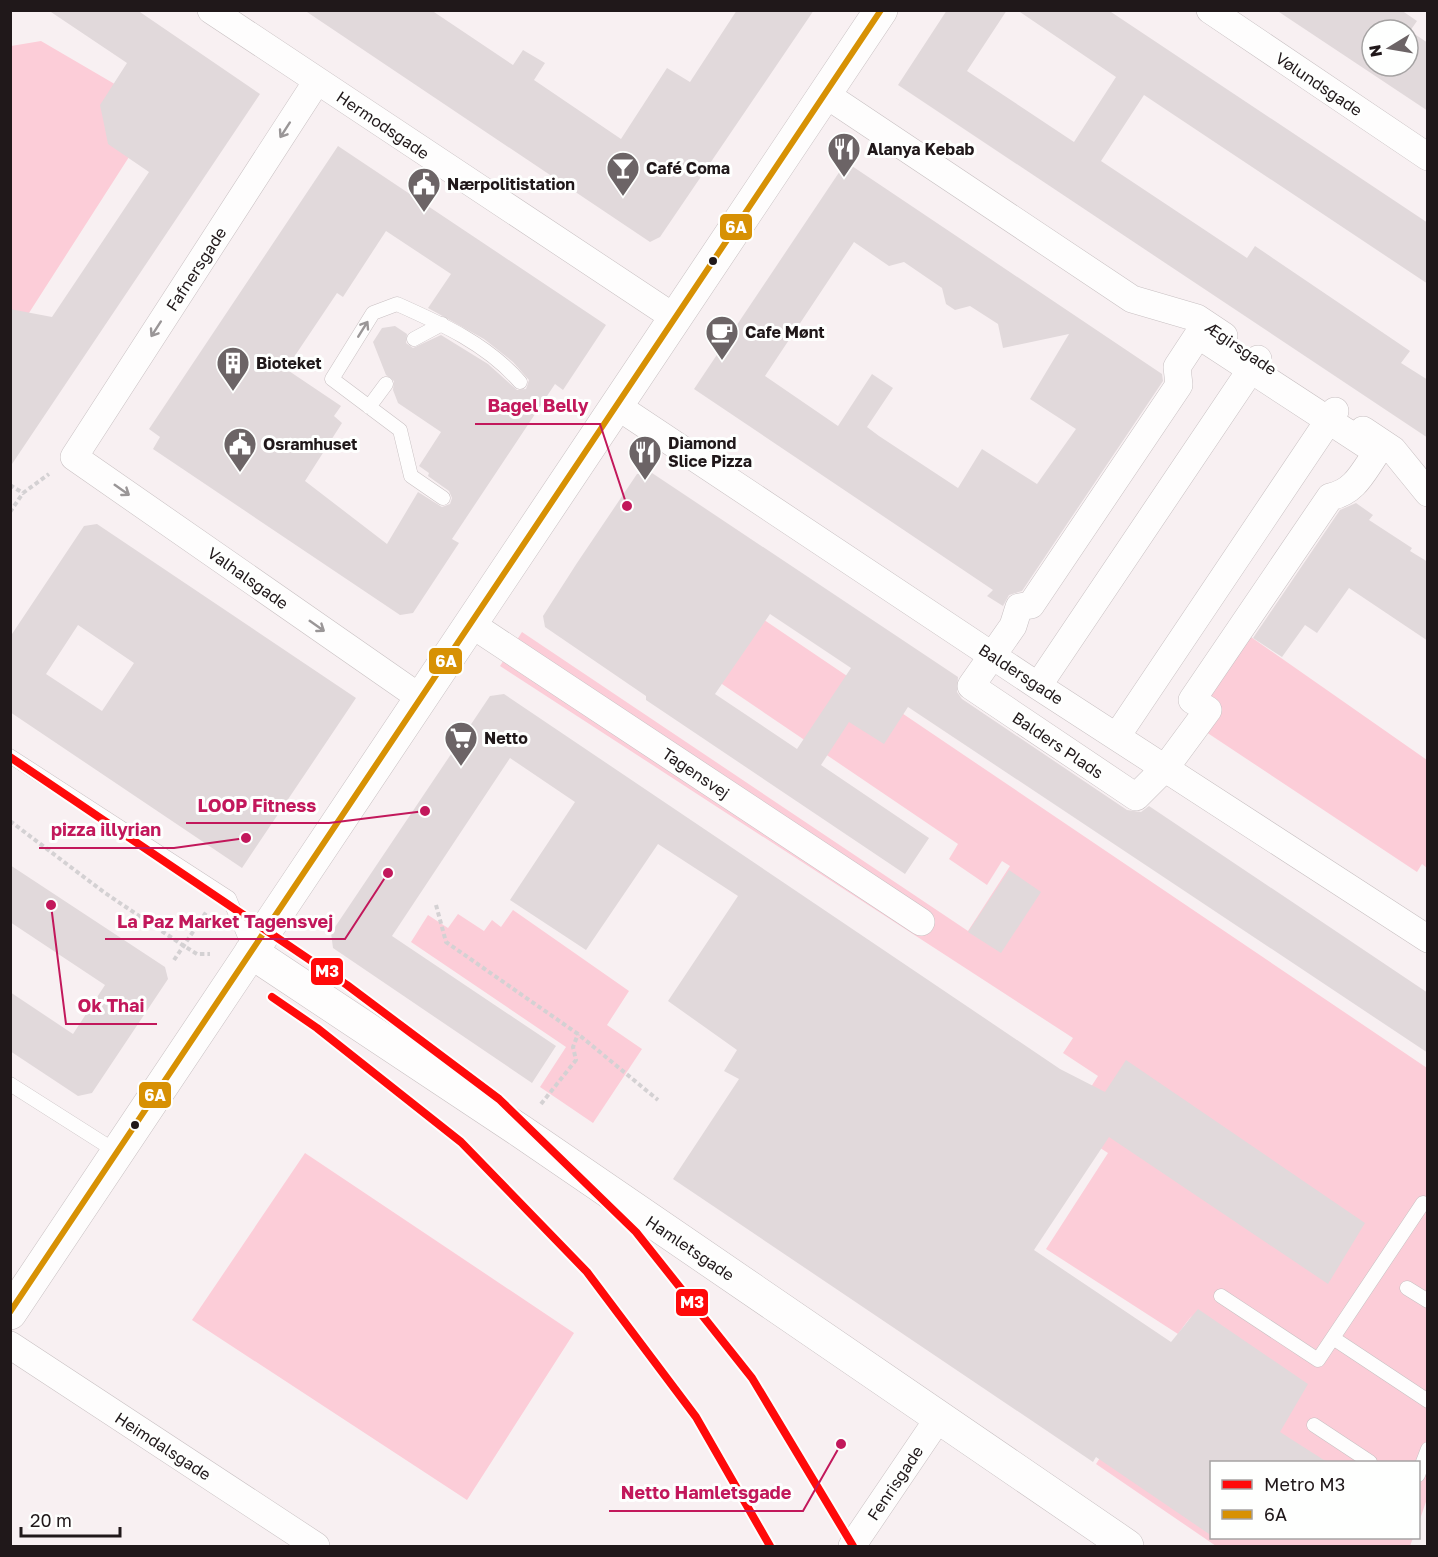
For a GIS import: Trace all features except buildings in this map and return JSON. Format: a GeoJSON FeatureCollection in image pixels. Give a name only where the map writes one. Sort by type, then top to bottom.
{"type":"FeatureCollection","features":[{"type":"Feature","properties":{"kind":"street","name":"Hermodsgade"},"geometry":{"type":"LineString","coordinates":[[211,10],[675,318]]}},
{"type":"Feature","properties":{"kind":"street"},"geometry":{"type":"LineString","coordinates":[[10,1313],[880,10]]}},
{"type":"Feature","properties":{"kind":"street","name":"Vølundsgade"},"geometry":{"type":"LineString","coordinates":[[1210,10],[1428,158]]}},
{"type":"Feature","properties":{"kind":"street","name":"Fafnersgade"},"geometry":{"type":"LineString","coordinates":[[74,457],[317,81]]}},
{"type":"Feature","properties":{"kind":"street","name":"Ægirsgade"},"geometry":{"type":"LineString","coordinates":[[825,94],[1132,299],[1197,318],[1255,364]]}},
{"type":"Feature","properties":{"kind":"street","name":"Balders Plads"},"geometry":{"type":"LineString","coordinates":[[1198,335],[1255,364],[1332,415],[1374,450],[1375,455],[1354,486],[1342,494],[1330,497],[1192,700],[1208,710],[1166,767],[1136,797],[971,686],[1013,626],[1018,607],[1030,605],[1179,385],[1177,367],[1198,335]]}},
{"type":"Feature","properties":{"kind":"street"},"geometry":{"type":"LineString","coordinates":[[1038,686],[1255,364]]}},
{"type":"Feature","properties":{"kind":"street","name":"Baldersgade"},"geometry":{"type":"LineString","coordinates":[[617,406],[1038,686],[1428,939]]}},
{"type":"Feature","properties":{"kind":"street"},"geometry":{"type":"LineString","coordinates":[[1117,736],[1332,415],[1393,450],[1428,492]]}},
{"type":"Feature","properties":{"kind":"street","name":"Valhalsgade"},"geometry":{"type":"LineString","coordinates":[[74,457],[422,699]]}},
{"type":"Feature","properties":{"kind":"street","name":"Tagensvej"},"geometry":{"type":"LineString","coordinates":[[471,624],[921,922]]}},
{"type":"Feature","properties":{"kind":"street","name":"Hamletsgade"},"geometry":{"type":"LineString","coordinates":[[251,952],[522,1132],[938,1419],[1127,1546]]}},
{"type":"Feature","properties":{"kind":"street","name":"Heimdalsgade"},"geometry":{"type":"LineString","coordinates":[[10,1345],[316,1546]]}},
{"type":"Feature","properties":{"kind":"street","name":"Fenrisgade"},"geometry":{"type":"LineString","coordinates":[[852,1546],[938,1419]]}},
{"type":"Feature","properties":{"kind":"lane"},"geometry":{"type":"LineString","coordinates":[[443,498],[411,476],[400,430],[332,379],[373,313],[397,304],[442,324],[500,359],[520,382]]}},
{"type":"Feature","properties":{"kind":"lane"},"geometry":{"type":"LineString","coordinates":[[414,339],[442,324]]}},
{"type":"Feature","properties":{"kind":"lane"},"geometry":{"type":"LineString","coordinates":[[369,407],[386,384]]}},
{"type":"Feature","properties":{"kind":"lane"},"geometry":{"type":"LineString","coordinates":[[10,756],[229,898],[251,952]]}},
{"type":"Feature","properties":{"kind":"lane"},"geometry":{"type":"LineString","coordinates":[[10,1083],[117,1152]]}},
{"type":"Feature","properties":{"kind":"lane"},"geometry":{"type":"LineString","coordinates":[[1221,1296],[1318,1360],[1423,1203]]}},
{"type":"Feature","properties":{"kind":"lane"},"geometry":{"type":"LineString","coordinates":[[1407,1288],[1428,1301]]}},
{"type":"Feature","properties":{"kind":"lane"},"geometry":{"type":"LineString","coordinates":[[1333,1338],[1428,1401]]}},
{"type":"Feature","properties":{"kind":"lane"},"geometry":{"type":"LineString","coordinates":[[1314,1425],[1368,1461]]}},
{"type":"Feature","properties":{"kind":"lane"},"geometry":{"type":"LineString","coordinates":[[1420,1472],[1428,1449]]}},
{"type":"Feature","properties":{"kind":"path"},"geometry":{"type":"LineString","coordinates":[[10,512],[23,493],[74,457]]}},
{"type":"Feature","properties":{"kind":"path"},"geometry":{"type":"LineString","coordinates":[[10,485],[23,493]]}},
{"type":"Feature","properties":{"kind":"path"},"geometry":{"type":"LineString","coordinates":[[10,821],[105,893],[184,946]]}},
{"type":"Feature","properties":{"kind":"path"},"geometry":{"type":"LineString","coordinates":[[174,960],[220,892]]}},
{"type":"Feature","properties":{"kind":"path"},"geometry":{"type":"LineString","coordinates":[[436,905],[446,942],[578,1034],[658,1100]]}},
{"type":"Feature","properties":{"kind":"path"},"geometry":{"type":"LineString","coordinates":[[522,1132],[576,1059],[573,1047],[578,1034]]}},
{"type":"Feature","properties":{"kind":"shaded area"},"geometry":{"type":"Polygon","coordinates":[[[41,41],[142,100],[145,132],[11,341],[11,46],[41,41]]]}},
{"type":"Feature","properties":{"kind":"shaded area"},"geometry":{"type":"Polygon","coordinates":[[[668,555],[1427,1068],[1428,1496],[1420,1519],[1420,1461],[1210,1461],[1210,1539],[1413,1539],[1410,1546],[1216,1546],[1096,1464],[1192,1315],[1178,1334],[1046,1249],[1108,1153],[1066,1126],[1098,1076],[1063,1053],[1073,1038],[500,666],[522,632],[968,931],[1010,866],[1002,861],[987,885],[949,859],[958,844],[691,663],[668,555]]]}},
{"type":"Feature","properties":{"kind":"shaded area"},"geometry":{"type":"Polygon","coordinates":[[[1241,630],[1427,760],[1427,868],[1422,864],[1417,872],[1197,726],[1241,630]]]}},
{"type":"Feature","properties":{"kind":"shaded area"},"geometry":{"type":"Polygon","coordinates":[[[513,910],[629,991],[607,1025],[642,1049],[593,1123],[540,1087],[566,1047],[411,942],[428,915],[448,928],[458,914],[484,931],[492,920],[501,927],[513,910]]]}},
{"type":"Feature","properties":{"kind":"shaded area"},"geometry":{"type":"Polygon","coordinates":[[[305,1153],[574,1333],[467,1500],[192,1320],[305,1153]]]}},
{"type":"Feature","properties":{"kind":"metro line","name":"M3"},"geometry":{"type":"LineString","coordinates":[[10,757],[347,985],[499,1099],[636,1232],[752,1378],[853,1546]]}},
{"type":"Feature","properties":{"kind":"metro line","name":"M3"},"geometry":{"type":"LineString","coordinates":[[272,997],[317,1028],[461,1142],[587,1272],[696,1417],[770,1546]]}},
{"type":"Feature","properties":{"kind":"transit line","name":"6A"},"geometry":{"type":"LineString","coordinates":[[10,1312],[881,10]]}},
{"type":"Feature","properties":{"kind":"place","name":"Alanya Kebab"},"geometry":{"type":"Point","coordinates":[844,178]}},
{"type":"Feature","properties":{"kind":"place","name":"Café Coma"},"geometry":{"type":"Point","coordinates":[623,197]}},
{"type":"Feature","properties":{"kind":"place","name":"Nærpolitistation"},"geometry":{"type":"Point","coordinates":[424,213]}},
{"type":"Feature","properties":{"kind":"place","name":"Cafe Mønt"},"geometry":{"type":"Point","coordinates":[722,361]}},
{"type":"Feature","properties":{"kind":"place","name":"Bioteket"},"geometry":{"type":"Point","coordinates":[233,392]}},
{"type":"Feature","properties":{"kind":"place","name":"Osramhuset"},"geometry":{"type":"Point","coordinates":[240,473]}},
{"type":"Feature","properties":{"kind":"place","name":"Diamond Slice Pizza"},"geometry":{"type":"Point","coordinates":[645,481]}},
{"type":"Feature","properties":{"kind":"place","name":"Bagel Belly"},"geometry":{"type":"Point","coordinates":[627,506]}},
{"type":"Feature","properties":{"kind":"place","name":"Netto"},"geometry":{"type":"Point","coordinates":[461,767]}},
{"type":"Feature","properties":{"kind":"place","name":"LOOP Fitness"},"geometry":{"type":"Point","coordinates":[425,811]}},
{"type":"Feature","properties":{"kind":"place","name":"pizza illyrian"},"geometry":{"type":"Point","coordinates":[246,838]}},
{"type":"Feature","properties":{"kind":"place","name":"La Paz Market Tagensvej"},"geometry":{"type":"Point","coordinates":[388,873]}},
{"type":"Feature","properties":{"kind":"place","name":"Ok Thai"},"geometry":{"type":"Point","coordinates":[51,905]}},
{"type":"Feature","properties":{"kind":"place","name":"Netto Hamletsgade"},"geometry":{"type":"Point","coordinates":[841,1444]}}]}
